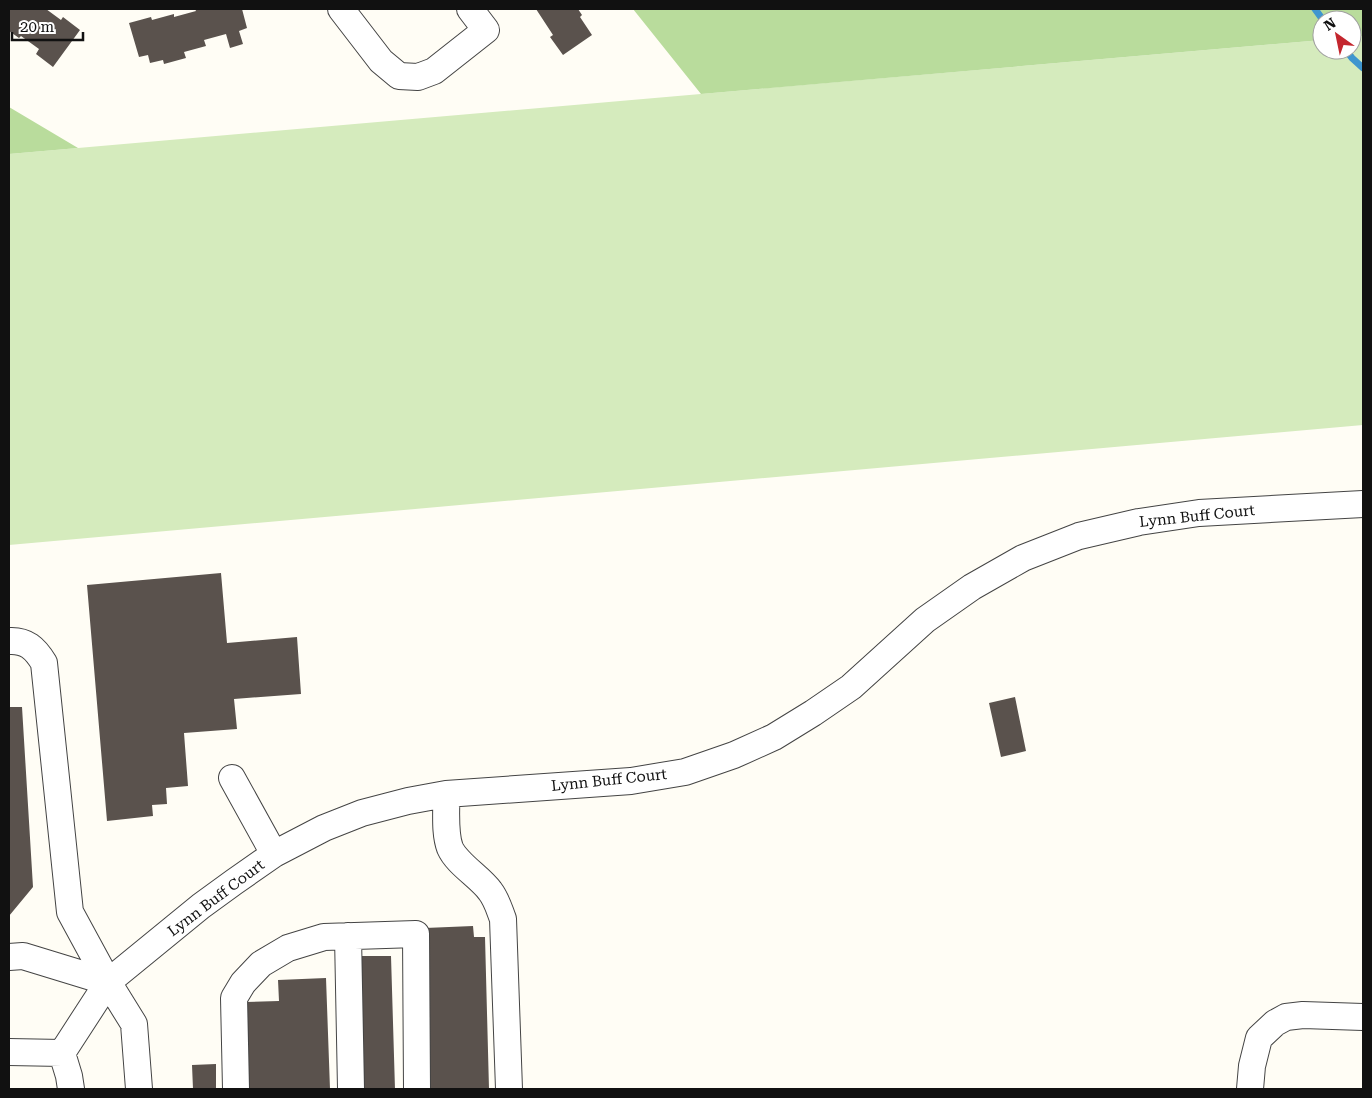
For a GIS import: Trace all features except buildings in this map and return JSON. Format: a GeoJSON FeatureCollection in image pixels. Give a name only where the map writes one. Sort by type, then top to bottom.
{"type":"FeatureCollection","features":[{"type":"Feature","properties":{"kind":"street"},"geometry":{"type":"LineString","coordinates":[[341,9],[381,60],[399,76],[418,77],[434,71],[486,30],[470,9]]}},
{"type":"Feature","properties":{"kind":"street","name":"Lynn Buff Court"},"geometry":{"type":"LineString","coordinates":[[62,1053],[108,982],[201,906],[274,854],[324,828],[362,813],[408,800],[446,794],[631,781],[685,772],[734,755],[774,737],[851,687],[925,620],[972,587],[1024,558],[1079,536],[1139,522],[1199,513],[1363,504]]}},
{"type":"Feature","properties":{"kind":"street"},"geometry":{"type":"LineString","coordinates":[[9,641],[18,640],[28,644],[37,652],[44,663],[70,912],[108,982],[134,1024],[139,1089]]}},
{"type":"Feature","properties":{"kind":"street"},"geometry":{"type":"LineString","coordinates":[[232,778],[274,854]]}},
{"type":"Feature","properties":{"kind":"street"},"geometry":{"type":"LineString","coordinates":[[446,794],[447,831],[450,849],[457,859],[489,889],[496,900],[503,919],[510,1089]]}},
{"type":"Feature","properties":{"kind":"street"},"geometry":{"type":"LineString","coordinates":[[236,1089],[234,998],[243,983],[262,964],[288,948],[324,937],[416,934],[418,1089]]}},
{"type":"Feature","properties":{"kind":"street"},"geometry":{"type":"LineString","coordinates":[[348,936],[350,1089]]}},
{"type":"Feature","properties":{"kind":"street"},"geometry":{"type":"LineString","coordinates":[[9,957],[22,956],[108,982]]}},
{"type":"Feature","properties":{"kind":"street"},"geometry":{"type":"LineString","coordinates":[[1250,1089],[1252,1066],[1258,1038],[1275,1023],[1286,1017],[1304,1015],[1363,1016]]}},
{"type":"Feature","properties":{"kind":"street"},"geometry":{"type":"LineString","coordinates":[[9,1052],[62,1053],[71,1089]]}},
{"type":"Feature","properties":{"kind":"green space"},"geometry":{"type":"Polygon","coordinates":[[[633,9],[1363,9],[1363,36],[1362,10],[1312,10],[1312,41],[701,94],[633,9]]]}},
{"type":"Feature","properties":{"kind":"green space"},"geometry":{"type":"Polygon","coordinates":[[[1362,36],[1363,425],[9,545],[9,154],[1312,41],[1312,60],[1362,60],[1362,36]]]}},
{"type":"Feature","properties":{"kind":"green space"},"geometry":{"type":"Polygon","coordinates":[[[9,107],[78,148],[9,154],[9,107]]]}},
{"type":"Feature","properties":{"kind":"waterway"},"geometry":{"type":"LineString","coordinates":[[1354,60],[1363,68]]}}]}
